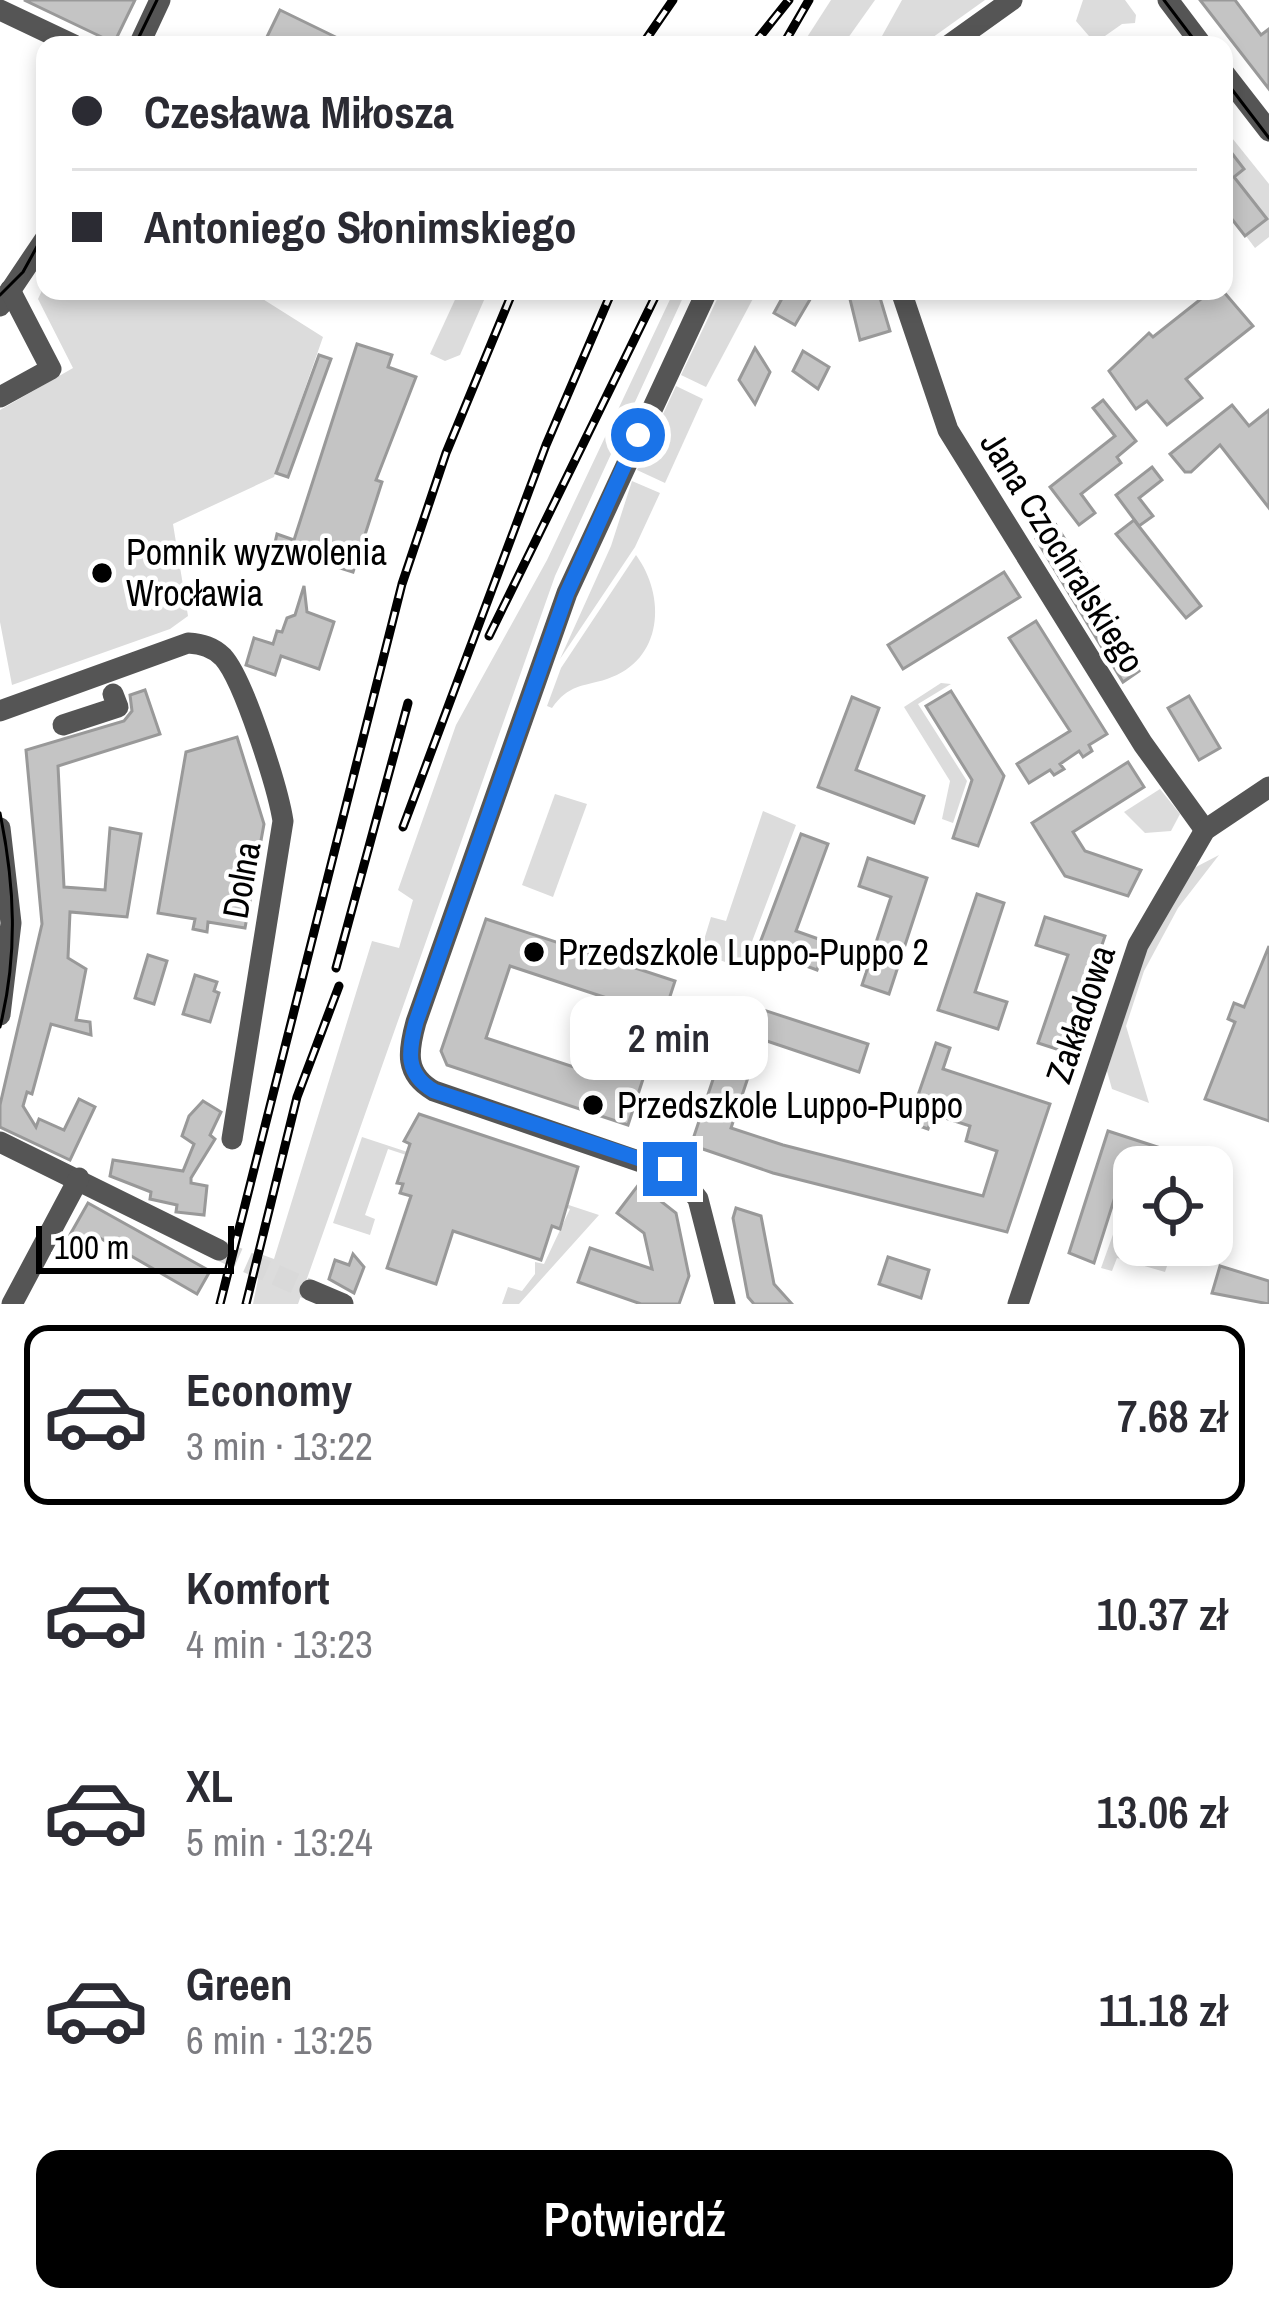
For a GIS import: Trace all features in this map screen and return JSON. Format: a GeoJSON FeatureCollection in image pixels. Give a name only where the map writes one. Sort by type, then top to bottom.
{"type":"FeatureCollection","features":[{"type":"Feature","properties":{"kind":"street"},"geometry":{"type":"LineString","coordinates":[[143,36],[160,0]]}},
{"type":"Feature","properties":{"kind":"street"},"geometry":{"type":"LineString","coordinates":[[962,36],[1012,0]]}},
{"type":"Feature","properties":{"kind":"street"},"geometry":{"type":"LineString","coordinates":[[1168,0],[1195,36]]}},
{"type":"Feature","properties":{"kind":"street"},"geometry":{"type":"LineString","coordinates":[[0,10],[55,36]]}},
{"type":"Feature","properties":{"kind":"street"},"geometry":{"type":"LineString","coordinates":[[1233,85],[1269,131]]}},
{"type":"Feature","properties":{"kind":"street"},"geometry":{"type":"LineString","coordinates":[[0,397],[51,369],[3,295],[36,251]]}},
{"type":"Feature","properties":{"kind":"street"},"geometry":{"type":"LineString","coordinates":[[703,300],[567,593],[436,962],[409,1060],[413,1073],[434,1091],[670,1169],[697,1197],[725,1304]]}},
{"type":"Feature","properties":{"kind":"street","name":"Jana Czochralskiego"},"geometry":{"type":"LineString","coordinates":[[904,300],[948,430],[1143,744],[1205,830]]}},
{"type":"Feature","properties":{"kind":"street","name":"Dolna"},"geometry":{"type":"LineString","coordinates":[[0,711],[173,646],[211,647],[239,685],[283,821],[232,1139]]}},
{"type":"Feature","properties":{"kind":"street"},"geometry":{"type":"LineString","coordinates":[[63,725],[118,707],[113,694]]}},
{"type":"Feature","properties":{"kind":"street","name":"Zakładowa"},"geometry":{"type":"LineString","coordinates":[[1018,1304],[1129,966],[1205,830],[1269,787]]}},
{"type":"Feature","properties":{"kind":"street"},"geometry":{"type":"LineString","coordinates":[[0,828],[11,898],[0,1015]]}},
{"type":"Feature","properties":{"kind":"street"},"geometry":{"type":"LineString","coordinates":[[0,1142],[219,1250]]}},
{"type":"Feature","properties":{"kind":"street"},"geometry":{"type":"LineString","coordinates":[[12,1304],[80,1178]]}},
{"type":"Feature","properties":{"kind":"street"},"geometry":{"type":"LineString","coordinates":[[708,1304],[712,1259]]}},
{"type":"Feature","properties":{"kind":"street"},"geometry":{"type":"LineString","coordinates":[[310,1289],[343,1304]]}},
{"type":"Feature","properties":{"kind":"shaded area"},"geometry":{"type":"Polygon","coordinates":[[[831,0],[875,0],[849,36],[808,36],[831,0]]]}},
{"type":"Feature","properties":{"kind":"shaded area"},"geometry":{"type":"Polygon","coordinates":[[[902,0],[985,0],[935,36],[882,36],[902,0]]]}},
{"type":"Feature","properties":{"kind":"shaded area"},"geometry":{"type":"Polygon","coordinates":[[[1083,0],[1125,0],[1136,15],[1135,23],[1122,24],[1105,36],[1089,36],[1076,21],[1083,0]]]}},
{"type":"Feature","properties":{"kind":"shaded area"},"geometry":{"type":"Polygon","coordinates":[[[1233,139],[1269,184],[1269,237],[1255,248],[1246,236],[1267,219],[1234,177],[1244,169],[1233,154],[1233,139]]]}},
{"type":"Feature","properties":{"kind":"shaded area"},"geometry":{"type":"Polygon","coordinates":[[[39,300],[264,300],[323,337],[274,477],[173,524],[188,616],[170,629],[12,685],[0,622],[0,410],[73,368],[39,300]]]}},
{"type":"Feature","properties":{"kind":"shaded area"},"geometry":{"type":"Polygon","coordinates":[[[455,300],[484,300],[460,355],[445,361],[430,354],[455,300]]]}},
{"type":"Feature","properties":{"kind":"shaded area"},"geometry":{"type":"Polygon","coordinates":[[[670,300],[682,300],[555,576],[298,1304],[253,1304],[263,1255],[274,1259],[372,941],[399,948],[413,900],[398,890],[456,725],[547,560],[670,300]]]}},
{"type":"Feature","properties":{"kind":"shaded area"},"geometry":{"type":"Polygon","coordinates":[[[717,300],[752,300],[706,387],[681,375],[717,300]]]}},
{"type":"Feature","properties":{"kind":"shaded area"},"geometry":{"type":"Polygon","coordinates":[[[676,386],[703,399],[665,483],[637,470],[676,386]]]}},
{"type":"Feature","properties":{"kind":"shaded area"},"geometry":{"type":"Polygon","coordinates":[[[632,481],[660,493],[635,547],[560,659],[611,546],[632,481]]]}},
{"type":"Feature","properties":{"kind":"shaded area"},"geometry":{"type":"Polygon","coordinates":[[[636,555],[646,571],[655,607],[649,642],[626,670],[576,688],[552,708],[547,706],[561,668],[636,555]]]}},
{"type":"Feature","properties":{"kind":"shaded area"},"geometry":{"type":"Polygon","coordinates":[[[941,683],[951,684],[918,704],[967,781],[953,823],[942,819],[950,781],[904,707],[941,683]]]}},
{"type":"Feature","properties":{"kind":"shaded area"},"geometry":{"type":"Polygon","coordinates":[[[1160,789],[1180,814],[1171,831],[1145,833],[1124,812],[1160,789]]]}},
{"type":"Feature","properties":{"kind":"shaded area"},"geometry":{"type":"Polygon","coordinates":[[[555,794],[587,804],[553,897],[522,885],[555,794]]]}},
{"type":"Feature","properties":{"kind":"shaded area"},"geometry":{"type":"Polygon","coordinates":[[[763,811],[796,825],[742,968],[700,953],[711,917],[726,921],[763,811]]]}},
{"type":"Feature","properties":{"kind":"shaded area"},"geometry":{"type":"Polygon","coordinates":[[[1219,855],[1178,908],[1144,971],[1126,1026],[1149,1103],[1112,1089],[1107,1071],[1148,946],[1194,868],[1219,855]]]}},
{"type":"Feature","properties":{"kind":"shaded area"},"geometry":{"type":"Polygon","coordinates":[[[362,1137],[599,1215],[519,1304],[502,1304],[508,1287],[522,1291],[535,1274],[535,1262],[544,1264],[570,1209],[388,1149],[365,1215],[375,1219],[370,1235],[333,1223],[362,1137]]]}},
{"type":"Feature","properties":{"kind":"shaded area"},"geometry":{"type":"Polygon","coordinates":[[[1113,1235],[1114,1266],[1112,1271],[1101,1268],[1113,1235]]]}},
{"type":"Feature","properties":{"kind":"building"},"geometry":{"type":"Polygon","coordinates":[[[24,0],[135,0],[117,36],[100,36],[24,0]]]}},
{"type":"Feature","properties":{"kind":"building"},"geometry":{"type":"Polygon","coordinates":[[[1200,0],[1235,0],[1261,35],[1269,29],[1269,89],[1233,43],[1233,36],[1228,36],[1200,0]]]}},
{"type":"Feature","properties":{"kind":"building"},"geometry":{"type":"Polygon","coordinates":[[[280,10],[333,36],[267,36],[280,10]]]}},
{"type":"Feature","properties":{"kind":"building"},"geometry":{"type":"Polygon","coordinates":[[[1233,155],[1244,169],[1234,177],[1267,219],[1245,236],[1233,221],[1233,155]]]}},
{"type":"Feature","properties":{"kind":"building"},"geometry":{"type":"Polygon","coordinates":[[[781,300],[810,300],[795,325],[774,313],[781,300]]]}},
{"type":"Feature","properties":{"kind":"building"},"geometry":{"type":"Polygon","coordinates":[[[850,300],[881,300],[890,331],[860,340],[850,300]]]}},
{"type":"Feature","properties":{"kind":"building"},"geometry":{"type":"Polygon","coordinates":[[[1200,300],[1231,300],[1253,326],[1186,379],[1202,398],[1167,425],[1147,401],[1136,409],[1109,371],[1149,333],[1153,337],[1200,300]]]}},
{"type":"Feature","properties":{"kind":"building"},"geometry":{"type":"Polygon","coordinates":[[[357,344],[392,355],[388,367],[416,377],[376,480],[382,482],[353,572],[274,547],[277,534],[294,540],[357,344]]]}},
{"type":"Feature","properties":{"kind":"building"},"geometry":{"type":"Polygon","coordinates":[[[755,348],[770,372],[755,404],[739,380],[755,348]]]}},
{"type":"Feature","properties":{"kind":"building"},"geometry":{"type":"Polygon","coordinates":[[[803,351],[829,367],[818,389],[793,371],[803,351]]]}},
{"type":"Feature","properties":{"kind":"building"},"geometry":{"type":"Polygon","coordinates":[[[319,355],[331,359],[288,477],[276,473],[319,355]]]}},
{"type":"Feature","properties":{"kind":"building"},"geometry":{"type":"Polygon","coordinates":[[[1103,400],[1136,441],[1117,457],[1121,463],[1081,494],[1095,513],[1079,525],[1050,487],[1115,436],[1093,408],[1103,400]]]}},
{"type":"Feature","properties":{"kind":"building"},"geometry":{"type":"Polygon","coordinates":[[[1232,405],[1249,426],[1269,410],[1269,508],[1220,445],[1191,472],[1185,472],[1170,454],[1232,405]]]}},
{"type":"Feature","properties":{"kind":"building"},"geometry":{"type":"Polygon","coordinates":[[[1152,467],[1162,480],[1139,498],[1153,516],[1139,526],[1116,495],[1152,467]]]}},
{"type":"Feature","properties":{"kind":"building"},"geometry":{"type":"Polygon","coordinates":[[[1134,520],[1201,606],[1186,618],[1116,534],[1134,520]]]}},
{"type":"Feature","properties":{"kind":"building"},"geometry":{"type":"Polygon","coordinates":[[[1056,525],[1107,606],[1102,609],[1139,671],[1123,682],[1036,539],[1056,525]]]}},
{"type":"Feature","properties":{"kind":"building"},"geometry":{"type":"Polygon","coordinates":[[[1004,572],[1020,597],[903,669],[888,645],[1004,572]]]}},
{"type":"Feature","properties":{"kind":"building"},"geometry":{"type":"Polygon","coordinates":[[[304,586],[307,612],[334,622],[319,669],[281,656],[275,675],[246,665],[254,638],[273,644],[277,631],[282,632],[287,618],[295,615],[304,586]]]}},
{"type":"Feature","properties":{"kind":"building"},"geometry":{"type":"Polygon","coordinates":[[[1036,621],[1107,734],[1089,745],[1092,751],[1083,757],[1079,751],[1060,764],[1064,769],[1054,775],[1050,770],[1029,783],[1017,764],[1070,731],[1009,638],[1036,621]]]}},
{"type":"Feature","properties":{"kind":"building"},"geometry":{"type":"Polygon","coordinates":[[[145,690],[160,734],[58,766],[64,887],[105,890],[110,828],[141,834],[127,917],[70,912],[68,958],[86,969],[76,1020],[90,1022],[91,1035],[51,1024],[32,1094],[27,1092],[23,1106],[36,1127],[39,1119],[64,1130],[79,1099],[95,1107],[70,1160],[0,1127],[0,1105],[42,924],[26,750],[124,721],[132,711],[130,695],[145,690]]]}},
{"type":"Feature","properties":{"kind":"building"},"geometry":{"type":"Polygon","coordinates":[[[951,691],[1004,776],[978,846],[953,838],[972,780],[926,706],[951,691]]]}},
{"type":"Feature","properties":{"kind":"building"},"geometry":{"type":"Polygon","coordinates":[[[1189,696],[1220,748],[1199,760],[1168,708],[1189,696]]]}},
{"type":"Feature","properties":{"kind":"building"},"geometry":{"type":"Polygon","coordinates":[[[852,697],[879,708],[856,770],[924,796],[914,823],[818,787],[852,697]]]}},
{"type":"Feature","properties":{"kind":"building"},"geometry":{"type":"Polygon","coordinates":[[[237,737],[264,824],[245,928],[208,922],[207,932],[193,929],[195,919],[158,913],[186,752],[237,737]]]}},
{"type":"Feature","properties":{"kind":"building"},"geometry":{"type":"Polygon","coordinates":[[[1128,762],[1144,787],[1073,832],[1085,851],[1141,870],[1128,896],[1065,876],[1032,823],[1128,762]]]}},
{"type":"Feature","properties":{"kind":"building"},"geometry":{"type":"Polygon","coordinates":[[[801,834],[828,844],[796,931],[827,942],[817,970],[758,948],[801,834]]]}},
{"type":"Feature","properties":{"kind":"building"},"geometry":{"type":"Polygon","coordinates":[[[868,858],[927,878],[889,994],[862,985],[891,897],[859,886],[868,858]]]}},
{"type":"Feature","properties":{"kind":"building"},"geometry":{"type":"Polygon","coordinates":[[[977,894],[1004,903],[975,992],[1007,1002],[998,1029],[938,1010],[977,894]]]}},
{"type":"Feature","properties":{"kind":"building"},"geometry":{"type":"Polygon","coordinates":[[[1045,917],[1105,936],[1066,1052],[1038,1043],[1068,955],[1036,945],[1045,917]]]}},
{"type":"Feature","properties":{"kind":"building"},"geometry":{"type":"Polygon","coordinates":[[[486,919],[675,981],[628,1125],[447,1065],[441,1051],[486,919]],[[510,966],[486,1038],[604,1077],[628,1005],[510,966]]]}},
{"type":"Feature","properties":{"kind":"building"},"geometry":{"type":"Polygon","coordinates":[[[1269,946],[1269,1121],[1205,1099],[1235,1022],[1228,1019],[1234,1003],[1244,1007],[1269,946]]]}},
{"type":"Feature","properties":{"kind":"building"},"geometry":{"type":"Polygon","coordinates":[[[148,955],[167,961],[154,1004],[135,998],[148,955]]]}},
{"type":"Feature","properties":{"kind":"building"},"geometry":{"type":"Polygon","coordinates":[[[195,975],[217,982],[214,991],[219,993],[210,1022],[183,1014],[195,975]]]}},
{"type":"Feature","properties":{"kind":"building"},"geometry":{"type":"Polygon","coordinates":[[[739,1002],[868,1044],[859,1072],[761,1039],[731,1128],[983,1196],[997,1151],[966,1141],[970,1126],[933,1114],[928,1129],[914,1124],[919,1109],[914,1107],[936,1043],[950,1048],[943,1069],[1050,1104],[1007,1232],[773,1173],[691,1145],[739,1002]]]}},
{"type":"Feature","properties":{"kind":"building"},"geometry":{"type":"Polygon","coordinates":[[[203,1101],[221,1112],[210,1135],[215,1139],[191,1178],[191,1183],[207,1186],[204,1215],[176,1212],[177,1205],[150,1199],[151,1192],[110,1176],[113,1160],[183,1171],[194,1144],[182,1136],[189,1116],[203,1101]]]}},
{"type":"Feature","properties":{"kind":"building"},"geometry":{"type":"Polygon","coordinates":[[[419,1114],[578,1167],[560,1229],[552,1226],[541,1260],[453,1231],[436,1284],[387,1268],[411,1196],[400,1193],[403,1184],[397,1183],[410,1144],[404,1141],[419,1114]]]}},
{"type":"Feature","properties":{"kind":"building"},"geometry":{"type":"Polygon","coordinates":[[[1108,1131],[1154,1146],[1113,1146],[1113,1203],[1094,1263],[1069,1253],[1108,1131]]]}},
{"type":"Feature","properties":{"kind":"building"},"geometry":{"type":"Polygon","coordinates":[[[639,1184],[676,1213],[689,1276],[679,1304],[641,1304],[578,1282],[590,1248],[652,1269],[644,1233],[617,1213],[639,1184]]]}},
{"type":"Feature","properties":{"kind":"building"},"geometry":{"type":"Polygon","coordinates":[[[88,1203],[210,1271],[197,1294],[93,1234],[84,1250],[67,1240],[88,1203]]]}},
{"type":"Feature","properties":{"kind":"building"},"geometry":{"type":"Polygon","coordinates":[[[736,1208],[761,1216],[774,1284],[792,1304],[754,1304],[748,1297],[733,1218],[736,1208]]]}},
{"type":"Feature","properties":{"kind":"building"},"geometry":{"type":"Polygon","coordinates":[[[353,1254],[364,1267],[354,1293],[329,1279],[335,1260],[349,1265],[353,1254]]]}},
{"type":"Feature","properties":{"kind":"building"},"geometry":{"type":"Polygon","coordinates":[[[888,1257],[929,1270],[921,1298],[879,1284],[888,1257]]]}},
{"type":"Feature","properties":{"kind":"building"},"geometry":{"type":"Polygon","coordinates":[[[1220,1266],[1269,1281],[1269,1304],[1212,1293],[1220,1266]]]}},
{"type":"Feature","properties":{"kind":"tunnel"},"geometry":{"type":"LineString","coordinates":[[219,1250],[310,1290]]}},
{"type":"Feature","properties":{"kind":"tram line"},"geometry":{"type":"LineString","coordinates":[[139,36],[157,0]]}},
{"type":"Feature","properties":{"kind":"tram line"},"geometry":{"type":"LineString","coordinates":[[1164,0],[1191,36]]}},
{"type":"Feature","properties":{"kind":"tram line"},"geometry":{"type":"LineString","coordinates":[[1233,91],[1269,138]]}},
{"type":"Feature","properties":{"kind":"tram line"},"geometry":{"type":"LineString","coordinates":[[0,295],[23,272],[36,248]]}},
{"type":"Feature","properties":{"kind":"tram line"},"geometry":{"type":"LineString","coordinates":[[0,813],[12,920],[10,973],[0,1027]]}},
{"type":"Feature","properties":{"kind":"railway"},"geometry":{"type":"LineString","coordinates":[[648,36],[673,0]]}},
{"type":"Feature","properties":{"kind":"railway"},"geometry":{"type":"LineString","coordinates":[[760,36],[789,0]]}},
{"type":"Feature","properties":{"kind":"railway"},"geometry":{"type":"LineString","coordinates":[[788,36],[809,0]]}},
{"type":"Feature","properties":{"kind":"railway"},"geometry":{"type":"LineString","coordinates":[[220,1304],[402,584],[446,453],[509,300]]}},
{"type":"Feature","properties":{"kind":"railway"},"geometry":{"type":"LineString","coordinates":[[403,827],[546,445],[608,300]]}},
{"type":"Feature","properties":{"kind":"railway"},"geometry":{"type":"LineString","coordinates":[[489,636],[654,300]]}},
{"type":"Feature","properties":{"kind":"railway"},"geometry":{"type":"LineString","coordinates":[[336,968],[408,703]]}},
{"type":"Feature","properties":{"kind":"railway"},"geometry":{"type":"LineString","coordinates":[[246,1304],[297,1097],[339,986]]}},
{"type":"Feature","properties":{"kind":"place","name":"Pomnik wyzwolenia Wrocławia"},"geometry":{"type":"Point","coordinates":[102,573]}},
{"type":"Feature","properties":{"kind":"place","name":"Przedszkole Luppo-Puppo 2"},"geometry":{"type":"Point","coordinates":[534,952]}},
{"type":"Feature","properties":{"kind":"place","name":"Przedszkole Luppo-Puppo"},"geometry":{"type":"Point","coordinates":[593,1105]}},
{"type":"Feature","properties":{"kind":"route"},"geometry":{"type":"LineString","coordinates":[[638,435],[567,593],[416,1022],[409,1060],[413,1073],[434,1091],[670,1169]]}}]}
